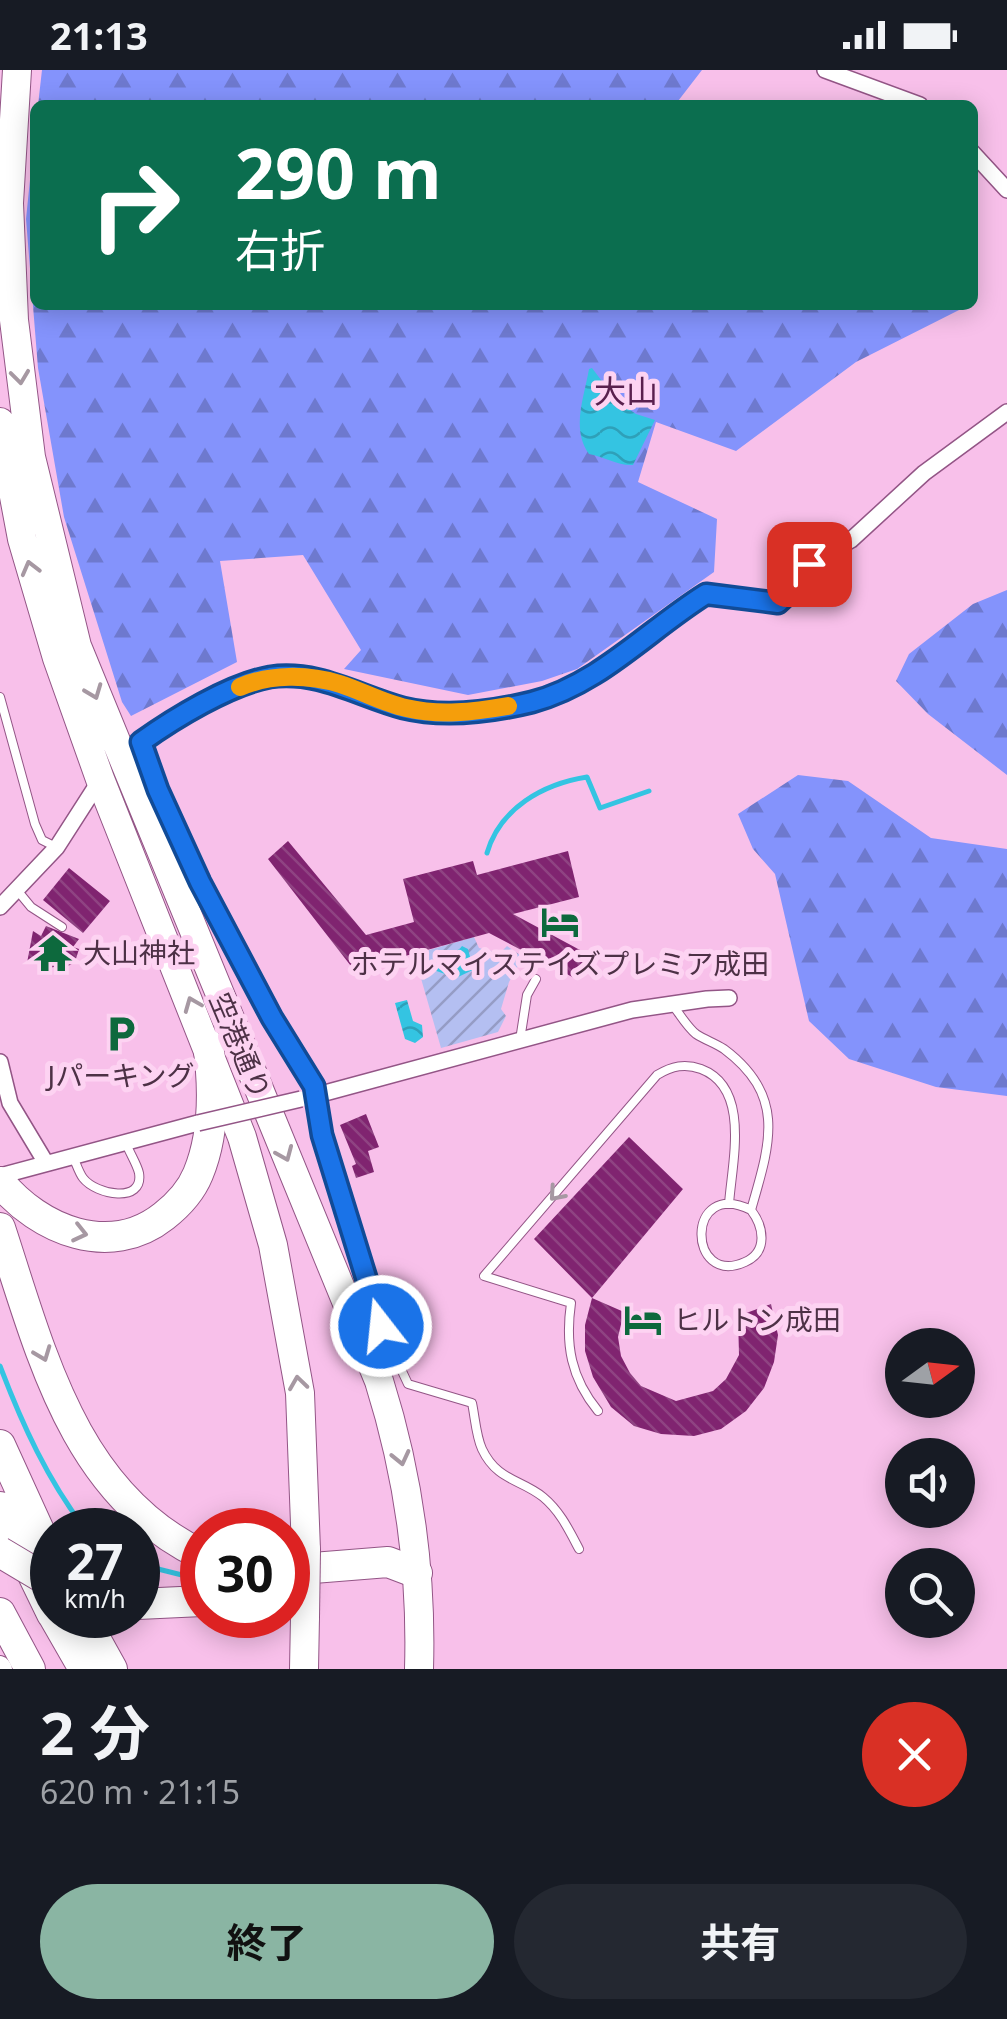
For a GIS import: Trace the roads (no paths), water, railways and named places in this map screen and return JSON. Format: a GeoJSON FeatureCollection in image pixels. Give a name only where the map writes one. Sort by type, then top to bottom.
{"type":"FeatureCollection","features":[{"type":"Feature","properties":{"kind":"highway","name":"空港通り"},"geometry":{"type":"LineString","coordinates":[[17,70],[10,156],[14,320],[31,457],[77,646],[121,761],[372,1332],[412,1514],[418,1573],[418,1669]]}},
{"type":"Feature","properties":{"kind":"highway","name":"空港通り"},"geometry":{"type":"LineString","coordinates":[[0,422],[37,596],[121,761],[116,818],[242,1136],[273,1246],[300,1393],[298,1508]]}},
{"type":"Feature","properties":{"kind":"highway"},"geometry":{"type":"LineString","coordinates":[[0,1179],[36,1216],[76,1234],[116,1236],[158,1221],[179,1204],[190,1188],[205,1150],[213,1077],[208,1044]]}},
{"type":"Feature","properties":{"kind":"highway"},"geometry":{"type":"LineString","coordinates":[[0,1228],[54,1380],[93,1460],[140,1516],[180,1543]]}},
{"type":"Feature","properties":{"kind":"highway"},"geometry":{"type":"LineString","coordinates":[[0,1445],[30,1511]]}},
{"type":"Feature","properties":{"kind":"highway"},"geometry":{"type":"LineString","coordinates":[[0,1506],[30,1567]]}},
{"type":"Feature","properties":{"kind":"highway"},"geometry":{"type":"LineString","coordinates":[[0,1552],[30,1570]]}},
{"type":"Feature","properties":{"kind":"highway"},"geometry":{"type":"LineString","coordinates":[[310,1560],[388,1562],[418,1573]]}},
{"type":"Feature","properties":{"kind":"highway"},"geometry":{"type":"LineString","coordinates":[[310,1601],[418,1573]]}},
{"type":"Feature","properties":{"kind":"highway"},"geometry":{"type":"LineString","coordinates":[[0,1613],[30,1669]]}},
{"type":"Feature","properties":{"kind":"highway"},"geometry":{"type":"LineString","coordinates":[[67,1638],[84,1669]]}},
{"type":"Feature","properties":{"kind":"highway"},"geometry":{"type":"LineString","coordinates":[[95,1638],[112,1669]]}},
{"type":"Feature","properties":{"kind":"highway","name":"空港通り"},"geometry":{"type":"LineString","coordinates":[[300,1638],[304,1669]]}},
{"type":"Feature","properties":{"kind":"street"},"geometry":{"type":"LineString","coordinates":[[825,70],[906,100]]}},
{"type":"Feature","properties":{"kind":"street"},"geometry":{"type":"LineString","coordinates":[[978,159],[1007,190]]}},
{"type":"Feature","properties":{"kind":"street"},"geometry":{"type":"LineString","coordinates":[[0,907],[57,847],[121,761],[162,727],[227,693],[270,678],[316,679],[404,708],[440,714],[532,702],[576,686],[706,594],[778,603],[796,586],[809,564],[851,540],[924,472],[1007,412]]}},
{"type":"Feature","properties":{"kind":"street"},"geometry":{"type":"LineString","coordinates":[[121,761],[158,790],[200,882],[272,1018],[314,1086],[308,1097],[322,1135],[372,1332]]}},
{"type":"Feature","properties":{"kind":"street"},"geometry":{"type":"LineString","coordinates":[[67,832],[88,814],[99,812],[116,818]]}},
{"type":"Feature","properties":{"kind":"street"},"geometry":{"type":"LineString","coordinates":[[0,1179],[72,1156],[632,1010],[729,998]]}},
{"type":"Feature","properties":{"kind":"street"},"geometry":{"type":"LineString","coordinates":[[0,1062],[10,1103],[39,1165]]}},
{"type":"Feature","properties":{"kind":"lane"},"geometry":{"type":"LineString","coordinates":[[0,696],[35,824],[42,840],[57,847]]}},
{"type":"Feature","properties":{"kind":"lane"},"geometry":{"type":"LineString","coordinates":[[17,890],[31,907],[62,927]]}},
{"type":"Feature","properties":{"kind":"lane"},"geometry":{"type":"LineString","coordinates":[[520,1040],[527,995],[536,979]]}},
{"type":"Feature","properties":{"kind":"lane"},"geometry":{"type":"LineString","coordinates":[[672,1004],[695,1033],[720,1046],[744,1066],[769,1108],[766,1159],[751,1210]]}},
{"type":"Feature","properties":{"kind":"lane"},"geometry":{"type":"LineString","coordinates":[[598,1412],[574,1376],[568,1327],[572,1302],[484,1276],[657,1074],[669,1068],[688,1064],[720,1079],[729,1094],[734,1117],[729,1204]]}},
{"type":"Feature","properties":{"kind":"lane"},"geometry":{"type":"LineString","coordinates":[[72,1156],[84,1179],[99,1191],[115,1195],[128,1192],[139,1173],[126,1142]]}},
{"type":"Feature","properties":{"kind":"lane"},"geometry":{"type":"LineString","coordinates":[[721,1204],[739,1204],[751,1210],[760,1221],[763,1236],[751,1260],[734,1267],[718,1264],[706,1255],[700,1243],[700,1227],[706,1215],[721,1204]]}},
{"type":"Feature","properties":{"kind":"lane"},"geometry":{"type":"LineString","coordinates":[[372,1332],[408,1384],[472,1403],[482,1448],[496,1469],[510,1481],[542,1495],[564,1520],[579,1549]]}},
{"type":"Feature","properties":{"kind":"water"},"geometry":{"type":"Polygon","coordinates":[[[592,368],[617,401],[636,414],[655,420],[633,465],[589,454],[584,444],[580,413],[592,368]]]}},
{"type":"Feature","properties":{"kind":"water"},"geometry":{"type":"Polygon","coordinates":[[[462,946],[468,949],[471,961],[481,958],[481,966],[456,978],[431,969],[434,959],[462,946]]]}},
{"type":"Feature","properties":{"kind":"water"},"geometry":{"type":"Polygon","coordinates":[[[407,1000],[413,1021],[422,1025],[423,1037],[415,1043],[405,1039],[395,1003],[407,1000]]]}},
{"type":"Feature","properties":{"kind":"waterway"},"geometry":{"type":"LineString","coordinates":[[487,853],[502,823],[539,792],[587,777],[600,808],[649,791]]}},
{"type":"Feature","properties":{"kind":"waterway"},"geometry":{"type":"LineString","coordinates":[[0,1366],[37,1451],[71,1508]]}},
{"type":"Feature","properties":{"kind":"waterway"},"geometry":{"type":"LineString","coordinates":[[160,1570],[180,1574]]}},
{"type":"Feature","properties":{"kind":"place","name":"ホテルマイステイズプレミア成田"},"geometry":{"type":"Point","coordinates":[560,922]}},
{"type":"Feature","properties":{"kind":"place","name":"大山神社"},"geometry":{"type":"Point","coordinates":[53,953]}},
{"type":"Feature","properties":{"kind":"place","name":"Jパーキング"},"geometry":{"type":"Point","coordinates":[121,1034]}},
{"type":"Feature","properties":{"kind":"place","name":"ヒルトン成田"},"geometry":{"type":"Point","coordinates":[643,1320]}},
{"type":"Feature","properties":{"kind":"district","name":"大山"},"geometry":{"type":"Point","coordinates":[626,392]}}]}
